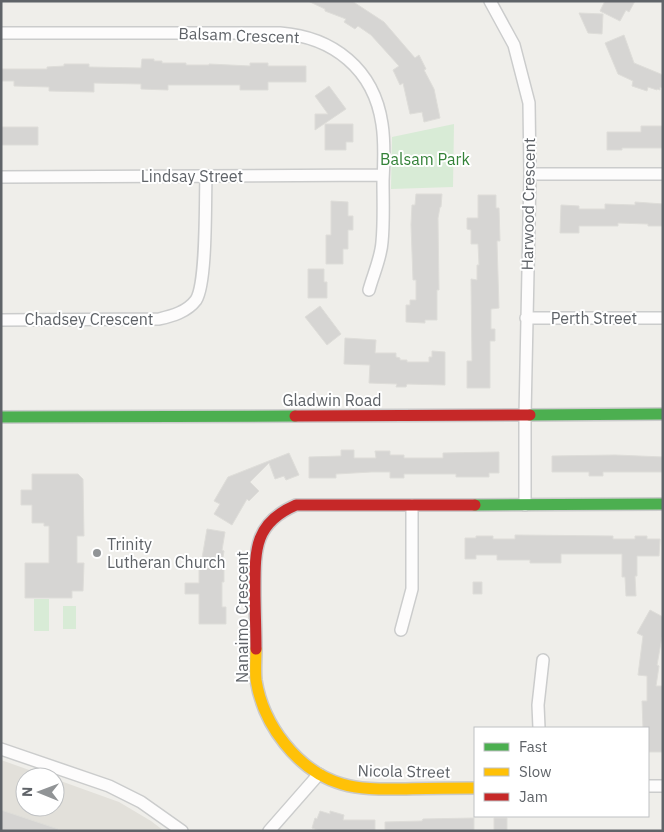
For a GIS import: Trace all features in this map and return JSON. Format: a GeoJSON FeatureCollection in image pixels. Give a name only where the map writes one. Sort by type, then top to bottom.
{"type":"FeatureCollection","features":[{"type":"Feature","properties":{"kind":"street","name":"Harwood Crescent"},"geometry":{"type":"LineString","coordinates":[[490,1],[514,45],[528,103],[530,174],[525,416]]}},
{"type":"Feature","properties":{"kind":"street","name":"Balsam Crescent"},"geometry":{"type":"LineString","coordinates":[[1,33],[280,33],[298,34],[335,49],[349,59],[359,70],[376,101],[382,122],[384,144],[382,244],[369,290]]}},
{"type":"Feature","properties":{"kind":"street"},"geometry":{"type":"LineString","coordinates":[[530,174],[663,174]]}},
{"type":"Feature","properties":{"kind":"street","name":"Lindsay Street"},"geometry":{"type":"LineString","coordinates":[[1,177],[383,175]]}},
{"type":"Feature","properties":{"kind":"street","name":"Chadsey Crescent"},"geometry":{"type":"LineString","coordinates":[[1,320],[159,319],[178,314],[196,300],[202,281],[206,176]]}},
{"type":"Feature","properties":{"kind":"street","name":"Perth Street"},"geometry":{"type":"LineString","coordinates":[[526,318],[663,318]]}},
{"type":"Feature","properties":{"kind":"street","name":"Gladwin Road"},"geometry":{"type":"LineString","coordinates":[[1,417],[663,414]]}},
{"type":"Feature","properties":{"kind":"street"},"geometry":{"type":"LineString","coordinates":[[525,416],[525,505]]}},
{"type":"Feature","properties":{"kind":"street","name":"Nanaimo Crescent"},"geometry":{"type":"LineString","coordinates":[[319,774],[302,761],[276,732],[266,714],[256,679],[255,555],[258,538],[268,523],[280,511],[296,505],[663,504]]}},
{"type":"Feature","properties":{"kind":"street"},"geometry":{"type":"LineString","coordinates":[[401,630],[412,589],[412,505]]}},
{"type":"Feature","properties":{"kind":"street"},"geometry":{"type":"LineString","coordinates":[[539,727],[538,705],[543,660]]}},
{"type":"Feature","properties":{"kind":"street"},"geometry":{"type":"LineString","coordinates":[[1,749],[109,786],[140,802],[182,831]]}},
{"type":"Feature","properties":{"kind":"street"},"geometry":{"type":"LineString","coordinates":[[269,831],[319,774]]}},
{"type":"Feature","properties":{"kind":"street","name":"Nicola Street"},"geometry":{"type":"LineString","coordinates":[[319,774],[340,784],[371,790],[474,788]]}},
{"type":"Feature","properties":{"kind":"street"},"geometry":{"type":"LineString","coordinates":[[649,786],[663,786]]}},
{"type":"Feature","properties":{"kind":"shaded area"},"geometry":{"type":"Polygon","coordinates":[[[1,760],[21,767],[15,767],[15,817],[65,817],[65,783],[119,802],[164,831],[1,831],[1,760]]]}},
{"type":"Feature","properties":{"kind":"green space","name":"Balsam Park"},"geometry":{"type":"Polygon","coordinates":[[[454,124],[453,187],[391,189],[392,137],[454,124]]]}},
{"type":"Feature","properties":{"kind":"green space"},"geometry":{"type":"Polygon","coordinates":[[[34,599],[49,599],[49,631],[34,631],[34,599]]]}},
{"type":"Feature","properties":{"kind":"green space"},"geometry":{"type":"Polygon","coordinates":[[[63,606],[76,606],[76,629],[63,629],[63,606]]]}},
{"type":"Feature","properties":{"kind":"building"},"geometry":{"type":"Polygon","coordinates":[[[308,1],[352,1],[384,22],[415,58],[419,55],[434,89],[440,118],[424,122],[422,112],[410,114],[403,83],[400,85],[393,70],[399,66],[371,35],[358,26],[355,29],[344,22],[346,19],[325,11],[325,9],[308,1]]]}},
{"type":"Feature","properties":{"kind":"building"},"geometry":{"type":"Polygon","coordinates":[[[605,1],[635,1],[629,12],[626,10],[620,21],[600,11],[605,1]]]}},
{"type":"Feature","properties":{"kind":"building"},"geometry":{"type":"Polygon","coordinates":[[[579,13],[603,14],[602,34],[588,33],[579,13]]]}},
{"type":"Feature","properties":{"kind":"building"},"geometry":{"type":"Polygon","coordinates":[[[624,35],[634,63],[663,75],[663,88],[660,87],[660,90],[657,90],[648,87],[647,91],[632,86],[633,81],[618,74],[605,43],[624,35]]]}},
{"type":"Feature","properties":{"kind":"building"},"geometry":{"type":"Polygon","coordinates":[[[142,59],[154,59],[154,61],[162,61],[162,63],[186,63],[186,65],[250,66],[250,63],[268,63],[268,66],[306,66],[306,82],[268,82],[268,90],[240,90],[240,85],[168,85],[168,90],[141,89],[141,84],[94,83],[94,92],[49,91],[49,87],[14,86],[14,81],[1,81],[1,69],[47,69],[47,67],[64,66],[64,64],[89,64],[89,67],[141,68],[142,59]]]}},
{"type":"Feature","properties":{"kind":"building"},"geometry":{"type":"Polygon","coordinates":[[[329,86],[346,109],[315,130],[315,114],[328,114],[315,96],[329,86]]]}},
{"type":"Feature","properties":{"kind":"building"},"geometry":{"type":"Polygon","coordinates":[[[325,124],[353,124],[353,142],[346,142],[346,150],[325,150],[325,124]]]}},
{"type":"Feature","properties":{"kind":"building"},"geometry":{"type":"Polygon","coordinates":[[[641,126],[663,126],[663,148],[607,150],[607,132],[641,132],[641,126]]]}},
{"type":"Feature","properties":{"kind":"building"},"geometry":{"type":"Polygon","coordinates":[[[1,127],[38,127],[38,145],[1,145],[1,127]]]}},
{"type":"Feature","properties":{"kind":"building"},"geometry":{"type":"Polygon","coordinates":[[[416,194],[442,194],[438,218],[439,290],[437,290],[437,320],[425,320],[425,323],[406,322],[406,305],[410,305],[410,300],[416,300],[416,280],[413,280],[411,225],[412,205],[415,205],[416,194]]]}},
{"type":"Feature","properties":{"kind":"building"},"geometry":{"type":"Polygon","coordinates":[[[478,195],[496,195],[496,208],[499,208],[500,241],[497,241],[499,308],[491,309],[491,329],[495,329],[495,341],[490,341],[490,388],[467,388],[467,361],[472,361],[471,279],[477,280],[477,265],[479,265],[478,244],[471,244],[471,230],[467,229],[467,218],[478,218],[478,195]]]}},
{"type":"Feature","properties":{"kind":"building"},"geometry":{"type":"Polygon","coordinates":[[[331,201],[348,202],[348,216],[353,216],[353,230],[348,230],[348,249],[343,249],[343,264],[326,264],[326,235],[331,235],[331,201]]]}},
{"type":"Feature","properties":{"kind":"building"},"geometry":{"type":"Polygon","coordinates":[[[635,202],[663,204],[663,226],[618,223],[618,226],[579,226],[579,233],[560,233],[561,205],[579,206],[579,209],[605,209],[605,204],[635,205],[635,202]]]}},
{"type":"Feature","properties":{"kind":"building"},"geometry":{"type":"Polygon","coordinates":[[[308,269],[324,269],[324,282],[327,282],[327,298],[308,298],[308,269]]]}},
{"type":"Feature","properties":{"kind":"building"},"geometry":{"type":"Polygon","coordinates":[[[320,306],[341,334],[327,345],[305,317],[320,306]]]}},
{"type":"Feature","properties":{"kind":"building"},"geometry":{"type":"Polygon","coordinates":[[[345,338],[376,340],[375,353],[396,353],[396,357],[400,358],[400,360],[407,360],[407,362],[429,362],[429,357],[432,357],[432,351],[445,352],[445,385],[407,384],[406,387],[396,387],[397,384],[369,383],[370,365],[344,364],[345,338]]]}},
{"type":"Feature","properties":{"kind":"building"},"geometry":{"type":"Polygon","coordinates":[[[341,450],[354,450],[354,458],[376,458],[375,451],[390,451],[390,455],[404,455],[404,458],[443,458],[443,453],[499,452],[499,473],[489,473],[489,477],[456,477],[456,474],[404,474],[404,478],[390,478],[390,472],[371,472],[336,474],[336,478],[309,478],[309,457],[341,456],[341,450]]]}},
{"type":"Feature","properties":{"kind":"building"},"geometry":{"type":"Polygon","coordinates":[[[289,453],[299,475],[286,480],[284,476],[275,479],[269,463],[250,482],[259,491],[249,501],[247,499],[232,525],[214,514],[220,504],[214,501],[228,477],[289,453]]]}},
{"type":"Feature","properties":{"kind":"building"},"geometry":{"type":"Polygon","coordinates":[[[615,455],[663,457],[663,472],[603,472],[603,476],[589,476],[589,472],[552,472],[552,456],[615,455]]]}},
{"type":"Feature","properties":{"kind":"building","name":"Trinity Lutheran Church"},"geometry":{"type":"Polygon","coordinates":[[[32,474],[78,474],[83,479],[84,536],[77,536],[77,563],[84,563],[83,591],[72,591],[72,598],[25,598],[25,563],[49,563],[49,526],[44,526],[44,523],[32,523],[32,505],[21,505],[21,490],[32,490],[32,474]]]}},
{"type":"Feature","properties":{"kind":"building"},"geometry":{"type":"Polygon","coordinates":[[[207,529],[225,532],[222,550],[224,551],[222,564],[224,564],[224,582],[222,582],[222,607],[226,607],[226,624],[199,624],[199,594],[185,594],[185,583],[199,583],[199,564],[201,564],[207,529]]]}},
{"type":"Feature","properties":{"kind":"building"},"geometry":{"type":"Polygon","coordinates":[[[515,535],[613,536],[613,539],[635,539],[635,536],[647,536],[647,539],[660,539],[659,556],[637,556],[636,596],[626,596],[625,577],[622,577],[622,554],[561,554],[561,563],[530,563],[530,560],[497,560],[497,555],[476,555],[476,559],[465,559],[465,538],[493,536],[493,539],[515,539],[515,535]]]}},
{"type":"Feature","properties":{"kind":"building"},"geometry":{"type":"Polygon","coordinates":[[[473,582],[482,582],[482,594],[473,594],[473,582]]]}},
{"type":"Feature","properties":{"kind":"building"},"geometry":{"type":"Polygon","coordinates":[[[650,610],[663,617],[663,638],[657,665],[659,666],[656,686],[663,686],[663,752],[649,752],[649,727],[643,727],[642,701],[647,701],[647,676],[638,675],[643,636],[637,633],[650,610]]]}},
{"type":"Feature","properties":{"kind":"building"},"geometry":{"type":"Polygon","coordinates":[[[1,810],[15,815],[15,817],[22,817],[58,829],[58,831],[1,831],[1,810]]]}},
{"type":"Feature","properties":{"kind":"building"},"geometry":{"type":"Polygon","coordinates":[[[320,811],[330,814],[330,811],[344,815],[343,820],[375,820],[375,831],[320,831],[312,828],[315,818],[317,819],[320,811]]]}},
{"type":"Feature","properties":{"kind":"building"},"geometry":{"type":"Polygon","coordinates":[[[474,818],[474,831],[385,831],[385,822],[474,818]]]}},
{"type":"Feature","properties":{"kind":"building"},"geometry":{"type":"Polygon","coordinates":[[[494,818],[507,818],[507,831],[494,831],[494,818]]]}},
{"type":"Feature","properties":{"kind":"traffic: fast"},"geometry":{"type":"LineString","coordinates":[[530,415],[663,414]]}},
{"type":"Feature","properties":{"kind":"traffic: fast"},"geometry":{"type":"LineString","coordinates":[[1,417],[295,416]]}},
{"type":"Feature","properties":{"kind":"traffic: fast"},"geometry":{"type":"LineString","coordinates":[[475,505],[663,504]]}},
{"type":"Feature","properties":{"kind":"traffic: slow"},"geometry":{"type":"LineString","coordinates":[[256,649],[256,680],[260,697],[274,729],[297,757],[326,778],[342,784],[374,789],[474,788]]}},
{"type":"Feature","properties":{"kind":"traffic: jam"},"geometry":{"type":"LineString","coordinates":[[295,416],[530,415]]}},
{"type":"Feature","properties":{"kind":"traffic: jam"},"geometry":{"type":"LineString","coordinates":[[256,649],[255,563],[257,551],[265,529],[282,512],[296,505],[475,505]]}},
{"type":"Feature","properties":{"kind":"place","name":"Trinity Lutheran Church"},"geometry":{"type":"Point","coordinates":[97,553]}}]}
